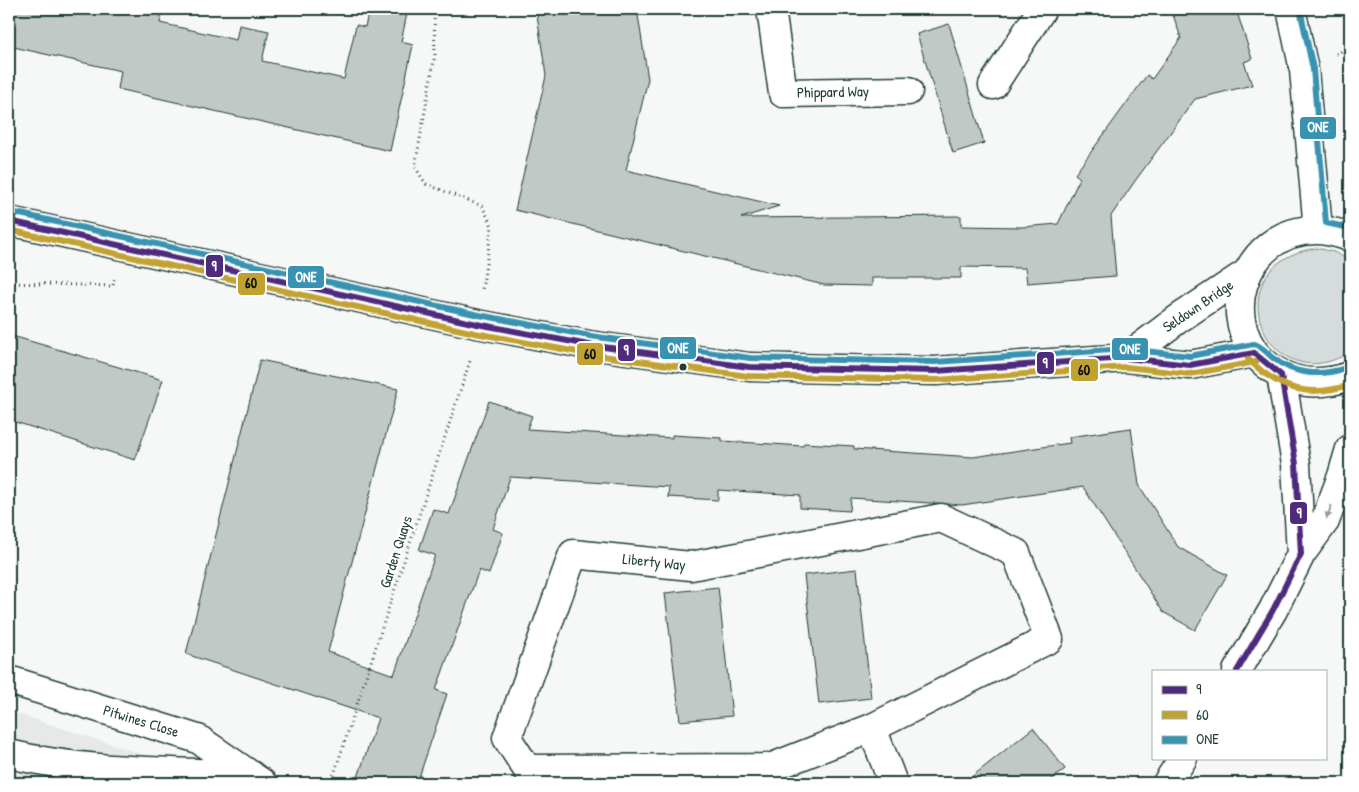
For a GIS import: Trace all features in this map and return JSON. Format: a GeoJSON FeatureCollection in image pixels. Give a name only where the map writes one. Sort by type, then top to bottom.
{"type":"FeatureCollection","features":[{"type":"Feature","properties":{"kind":"street","name":"Phippard Way"},"geometry":{"type":"LineString","coordinates":[[771,9],[783,93],[908,91]]}},
{"type":"Feature","properties":{"kind":"street"},"geometry":{"type":"LineString","coordinates":[[992,85],[1042,9]]}},
{"type":"Feature","properties":{"kind":"street"},"geometry":{"type":"LineString","coordinates":[[1291,9],[1304,70],[1318,230]]}},
{"type":"Feature","properties":{"kind":"street"},"geometry":{"type":"LineString","coordinates":[[9,221],[477,324],[589,346],[749,367],[935,371],[1126,358],[1190,364],[1254,352]]}},
{"type":"Feature","properties":{"kind":"street"},"geometry":{"type":"LineString","coordinates":[[1350,238],[1318,230],[1296,232],[1276,241],[1255,260],[1247,273],[1241,287],[1240,316],[1245,335],[1254,352],[1266,365],[1281,375],[1298,382],[1315,384],[1333,382],[1350,376]]}},
{"type":"Feature","properties":{"kind":"street","name":"Seldown Bridge"},"geometry":{"type":"LineString","coordinates":[[1126,358],[1178,319],[1247,273]]}},
{"type":"Feature","properties":{"kind":"street"},"geometry":{"type":"LineString","coordinates":[[1281,375],[1296,464],[1301,554]]}},
{"type":"Feature","properties":{"kind":"street"},"geometry":{"type":"LineString","coordinates":[[1238,670],[1301,554],[1325,521],[1350,449]]}},
{"type":"Feature","properties":{"kind":"street","name":"Liberty Way"},"geometry":{"type":"LineString","coordinates":[[941,518],[1016,553],[1049,639],[872,728],[770,768],[527,769],[507,738],[573,554],[691,566],[941,518]]}},
{"type":"Feature","properties":{"kind":"street","name":"Pitwines Close"},"geometry":{"type":"LineString","coordinates":[[9,680],[198,739],[257,779]]}},
{"type":"Feature","properties":{"kind":"street"},"geometry":{"type":"LineString","coordinates":[[872,728],[893,783]]}},
{"type":"Feature","properties":{"kind":"street"},"geometry":{"type":"LineString","coordinates":[[9,754],[45,762],[257,779]]}},
{"type":"Feature","properties":{"kind":"street"},"geometry":{"type":"LineString","coordinates":[[1167,783],[1182,760]]}},
{"type":"Feature","properties":{"kind":"path","name":"Garden Quays"},"geometry":{"type":"LineString","coordinates":[[328,783],[334,774],[469,370],[492,226],[482,206],[426,184],[415,167],[435,55],[434,9]]}},
{"type":"Feature","properties":{"kind":"path"},"geometry":{"type":"LineString","coordinates":[[9,283],[113,286],[119,245]]}},
{"type":"Feature","properties":{"kind":"shaded area"},"geometry":{"type":"Polygon","coordinates":[[[1317,248],[1334,252],[1350,261],[1350,352],[1320,363],[1294,360],[1274,346],[1262,325],[1258,301],[1265,278],[1284,259],[1317,248]]]}},
{"type":"Feature","properties":{"kind":"shaded area"},"geometry":{"type":"Polygon","coordinates":[[[9,711],[151,757],[193,783],[9,783],[9,711]]]}},
{"type":"Feature","properties":{"kind":"building"},"geometry":{"type":"Polygon","coordinates":[[[9,9],[163,9],[160,23],[236,40],[239,25],[269,31],[262,61],[344,79],[356,25],[365,27],[369,9],[408,9],[401,42],[413,45],[390,151],[118,89],[121,71],[9,46],[9,9]]]}},
{"type":"Feature","properties":{"kind":"building"},"geometry":{"type":"Polygon","coordinates":[[[536,9],[637,9],[648,79],[626,170],[779,206],[741,218],[961,216],[961,226],[1022,227],[1058,224],[1080,178],[1075,174],[1147,75],[1152,79],[1181,38],[1171,9],[1236,9],[1252,59],[1244,62],[1252,85],[1195,99],[1135,181],[1111,216],[1116,276],[1027,283],[1025,268],[961,267],[961,278],[872,278],[872,286],[824,285],[515,210],[546,76],[536,9]]]}},
{"type":"Feature","properties":{"kind":"building"},"geometry":{"type":"Polygon","coordinates":[[[949,24],[984,143],[953,153],[917,34],[949,24]]]}},
{"type":"Feature","properties":{"kind":"building"},"geometry":{"type":"Polygon","coordinates":[[[9,335],[163,380],[135,460],[9,420],[9,335]]]}},
{"type":"Feature","properties":{"kind":"building"},"geometry":{"type":"Polygon","coordinates":[[[260,360],[398,389],[328,652],[394,675],[435,555],[419,550],[433,509],[449,514],[489,401],[532,416],[527,429],[672,438],[672,435],[722,438],[722,441],[803,446],[804,443],[854,446],[854,449],[973,457],[1070,443],[1069,437],[1131,428],[1139,485],[1178,547],[1227,575],[1195,630],[1163,612],[1083,487],[962,505],[851,498],[850,511],[800,508],[800,495],[718,490],[718,500],[668,497],[669,487],[510,477],[493,529],[503,533],[489,574],[479,570],[436,690],[447,694],[417,783],[356,783],[378,718],[186,654],[260,360]]]}},
{"type":"Feature","properties":{"kind":"building"},"geometry":{"type":"Polygon","coordinates":[[[857,569],[871,698],[819,704],[804,575],[857,569]]]}},
{"type":"Feature","properties":{"kind":"building"},"geometry":{"type":"Polygon","coordinates":[[[718,587],[732,716],[680,721],[665,593],[718,587]]]}},
{"type":"Feature","properties":{"kind":"building"},"geometry":{"type":"Polygon","coordinates":[[[1033,728],[1065,769],[1047,783],[964,783],[1033,728]]]}},
{"type":"Feature","properties":{"kind":"transit line","name":"ONE"},"geometry":{"type":"LineString","coordinates":[[1300,9],[1313,69],[1326,223],[1350,228]]}},
{"type":"Feature","properties":{"kind":"transit line","name":"ONE"},"geometry":{"type":"LineString","coordinates":[[11,212],[479,315],[590,336],[750,358],[935,362],[1126,349],[1190,356],[1254,344],[1282,364],[1299,371],[1318,373],[1347,368]]}},
{"type":"Feature","properties":{"kind":"transit line","name":"9"},"geometry":{"type":"LineString","coordinates":[[9,221],[477,324],[589,345],[749,367],[935,371],[1126,358],[1190,365],[1254,353]]}},
{"type":"Feature","properties":{"kind":"transit line","name":"60"},"geometry":{"type":"LineString","coordinates":[[9,230],[475,333],[588,354],[748,376],[936,380],[1126,367],[1190,374],[1256,362]]}},
{"type":"Feature","properties":{"kind":"transit line","name":"9"},"geometry":{"type":"LineString","coordinates":[[1238,670],[1273,610],[1301,554],[1296,464],[1281,375],[1254,353]]}},
{"type":"Feature","properties":{"kind":"transit line","name":"60"},"geometry":{"type":"LineString","coordinates":[[1248,359],[1271,378],[1295,388],[1307,391],[1320,391],[1350,385]]}}]}
